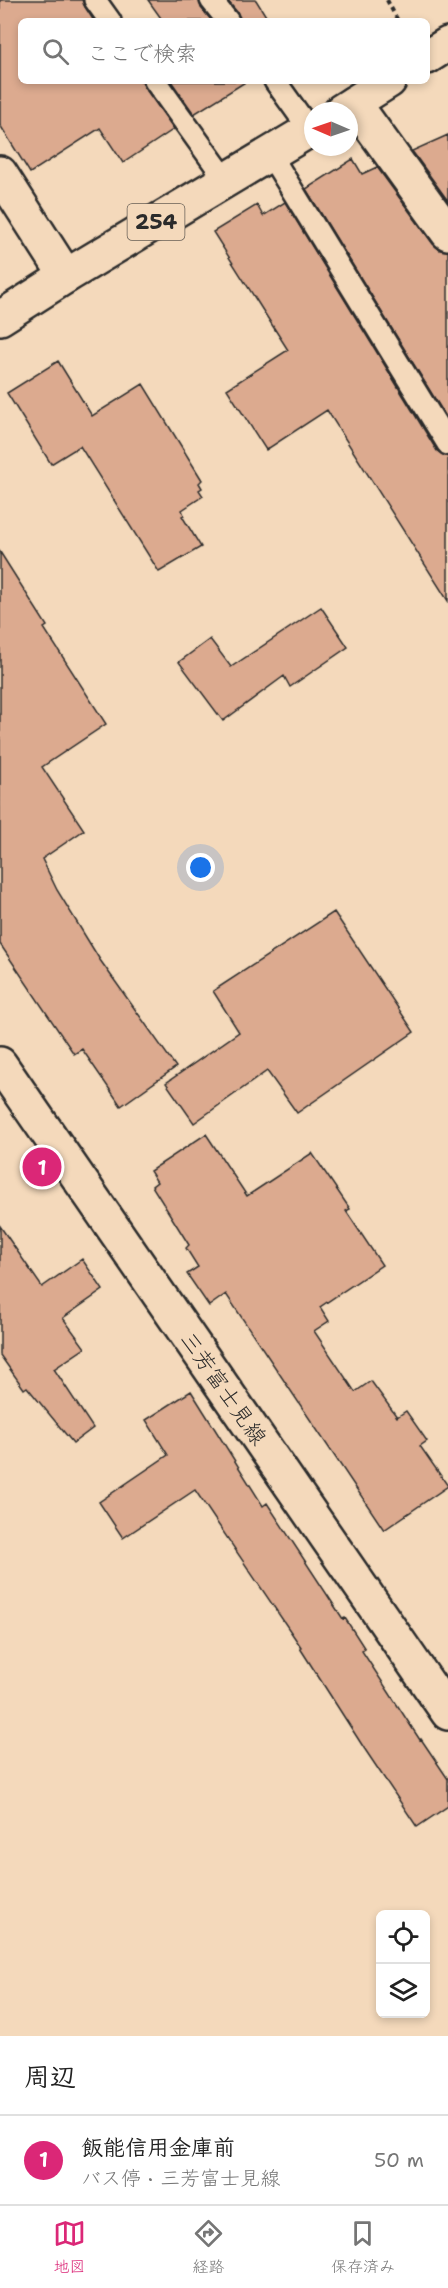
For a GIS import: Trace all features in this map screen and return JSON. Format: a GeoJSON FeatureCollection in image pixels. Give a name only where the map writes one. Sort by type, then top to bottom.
{"type":"FeatureCollection","features":[{"type":"Feature","properties":{"kind":"main road"},"geometry":{"type":"LineString","coordinates":[[430,55],[448,44]]}},
{"type":"Feature","properties":{"kind":"main road"},"geometry":{"type":"LineString","coordinates":[[356,102],[384,84]]}},
{"type":"Feature","properties":{"kind":"main road"},"geometry":{"type":"LineString","coordinates":[[358,120],[448,233]]}},
{"type":"Feature","properties":{"kind":"main road","name":"254"},"geometry":{"type":"LineString","coordinates":[[0,318],[304,133]]}},
{"type":"Feature","properties":{"kind":"main road"},"geometry":{"type":"LineString","coordinates":[[0,173],[66,276]]}},
{"type":"Feature","properties":{"kind":"main road","name":"三芳富士見線"},"geometry":{"type":"LineString","coordinates":[[0,1064],[448,1713]]}},
{"type":"Feature","properties":{"kind":"lane"},"geometry":{"type":"LineString","coordinates":[[94,0],[108,18]]}},
{"type":"Feature","properties":{"kind":"lane"},"geometry":{"type":"LineString","coordinates":[[212,0],[226,18]]}},
{"type":"Feature","properties":{"kind":"lane"},"geometry":{"type":"LineString","coordinates":[[156,84],[226,180]]}},
{"type":"Feature","properties":{"kind":"lane"},"geometry":{"type":"LineString","coordinates":[[277,84],[304,120]]}},
{"type":"Feature","properties":{"kind":"lane"},"geometry":{"type":"LineString","coordinates":[[270,154],[448,444]]}},
{"type":"Feature","properties":{"kind":"path"},"geometry":{"type":"LineString","coordinates":[[387,0],[396,18]]}},
{"type":"Feature","properties":{"kind":"building"},"geometry":{"type":"Polygon","coordinates":[[[0,0],[82,0],[92,18],[18,18],[18,84],[143,84],[174,129],[123,163],[100,128],[30,173],[0,125],[0,0]]]}},
{"type":"Feature","properties":{"kind":"building"},"geometry":{"type":"Polygon","coordinates":[[[148,0],[199,0],[201,8],[209,18],[161,18],[148,0]]]}},
{"type":"Feature","properties":{"kind":"building"},"geometry":{"type":"Polygon","coordinates":[[[227,0],[256,0],[267,18],[239,18],[227,0]]]}},
{"type":"Feature","properties":{"kind":"building"},"geometry":{"type":"Polygon","coordinates":[[[173,84],[242,84],[194,114],[173,84]]]}},
{"type":"Feature","properties":{"kind":"building"},"geometry":{"type":"Polygon","coordinates":[[[448,135],[448,201],[412,151],[448,135]]]}},
{"type":"Feature","properties":{"kind":"building"},"geometry":{"type":"Polygon","coordinates":[[[353,159],[362,174],[377,167],[433,244],[440,250],[448,251],[448,420],[306,189],[353,159]]]}},
{"type":"Feature","properties":{"kind":"building"},"geometry":{"type":"Polygon","coordinates":[[[285,202],[437,451],[448,457],[448,601],[327,410],[266,450],[227,389],[288,350],[213,232],[257,205],[263,216],[285,202]]]}},
{"type":"Feature","properties":{"kind":"building"},"geometry":{"type":"Polygon","coordinates":[[[58,361],[92,416],[143,384],[202,480],[199,483],[202,488],[199,490],[203,496],[182,510],[184,515],[182,516],[201,547],[159,572],[80,446],[51,464],[7,393],[58,361]]]}},
{"type":"Feature","properties":{"kind":"building"},"geometry":{"type":"Polygon","coordinates":[[[0,552],[47,626],[44,628],[106,724],[42,767],[84,830],[42,859],[57,890],[100,960],[176,1067],[121,1106],[82,1049],[74,1054],[0,944],[0,552]]]}},
{"type":"Feature","properties":{"kind":"building"},"geometry":{"type":"Polygon","coordinates":[[[321,607],[348,647],[290,687],[284,676],[223,721],[179,662],[210,639],[231,667],[321,607]]]}},
{"type":"Feature","properties":{"kind":"building"},"geometry":{"type":"Polygon","coordinates":[[[334,912],[414,1032],[297,1113],[267,1071],[194,1123],[166,1083],[239,1032],[213,991],[334,912]]]}},
{"type":"Feature","properties":{"kind":"building"},"geometry":{"type":"Polygon","coordinates":[[[206,1134],[247,1196],[312,1153],[350,1209],[346,1211],[382,1265],[320,1307],[329,1321],[314,1331],[355,1392],[371,1381],[397,1417],[406,1411],[427,1441],[420,1446],[448,1486],[384,1530],[226,1294],[209,1306],[187,1274],[198,1267],[186,1248],[189,1245],[152,1186],[157,1182],[150,1171],[206,1134]]]}},
{"type":"Feature","properties":{"kind":"building"},"geometry":{"type":"Polygon","coordinates":[[[0,1226],[42,1287],[82,1259],[103,1290],[63,1318],[85,1348],[54,1369],[93,1428],[73,1443],[27,1387],[24,1389],[0,1355],[0,1226]]]}},
{"type":"Feature","properties":{"kind":"building"},"geometry":{"type":"Polygon","coordinates":[[[191,1391],[263,1506],[267,1503],[343,1619],[345,1618],[365,1649],[362,1651],[448,1779],[448,1806],[417,1827],[301,1647],[195,1490],[123,1538],[99,1502],[168,1455],[146,1420],[191,1391]]]}},
{"type":"Feature","properties":{"kind":"place","name":"飯能信用金庫前"},"geometry":{"type":"Point","coordinates":[42,1167]}}]}
